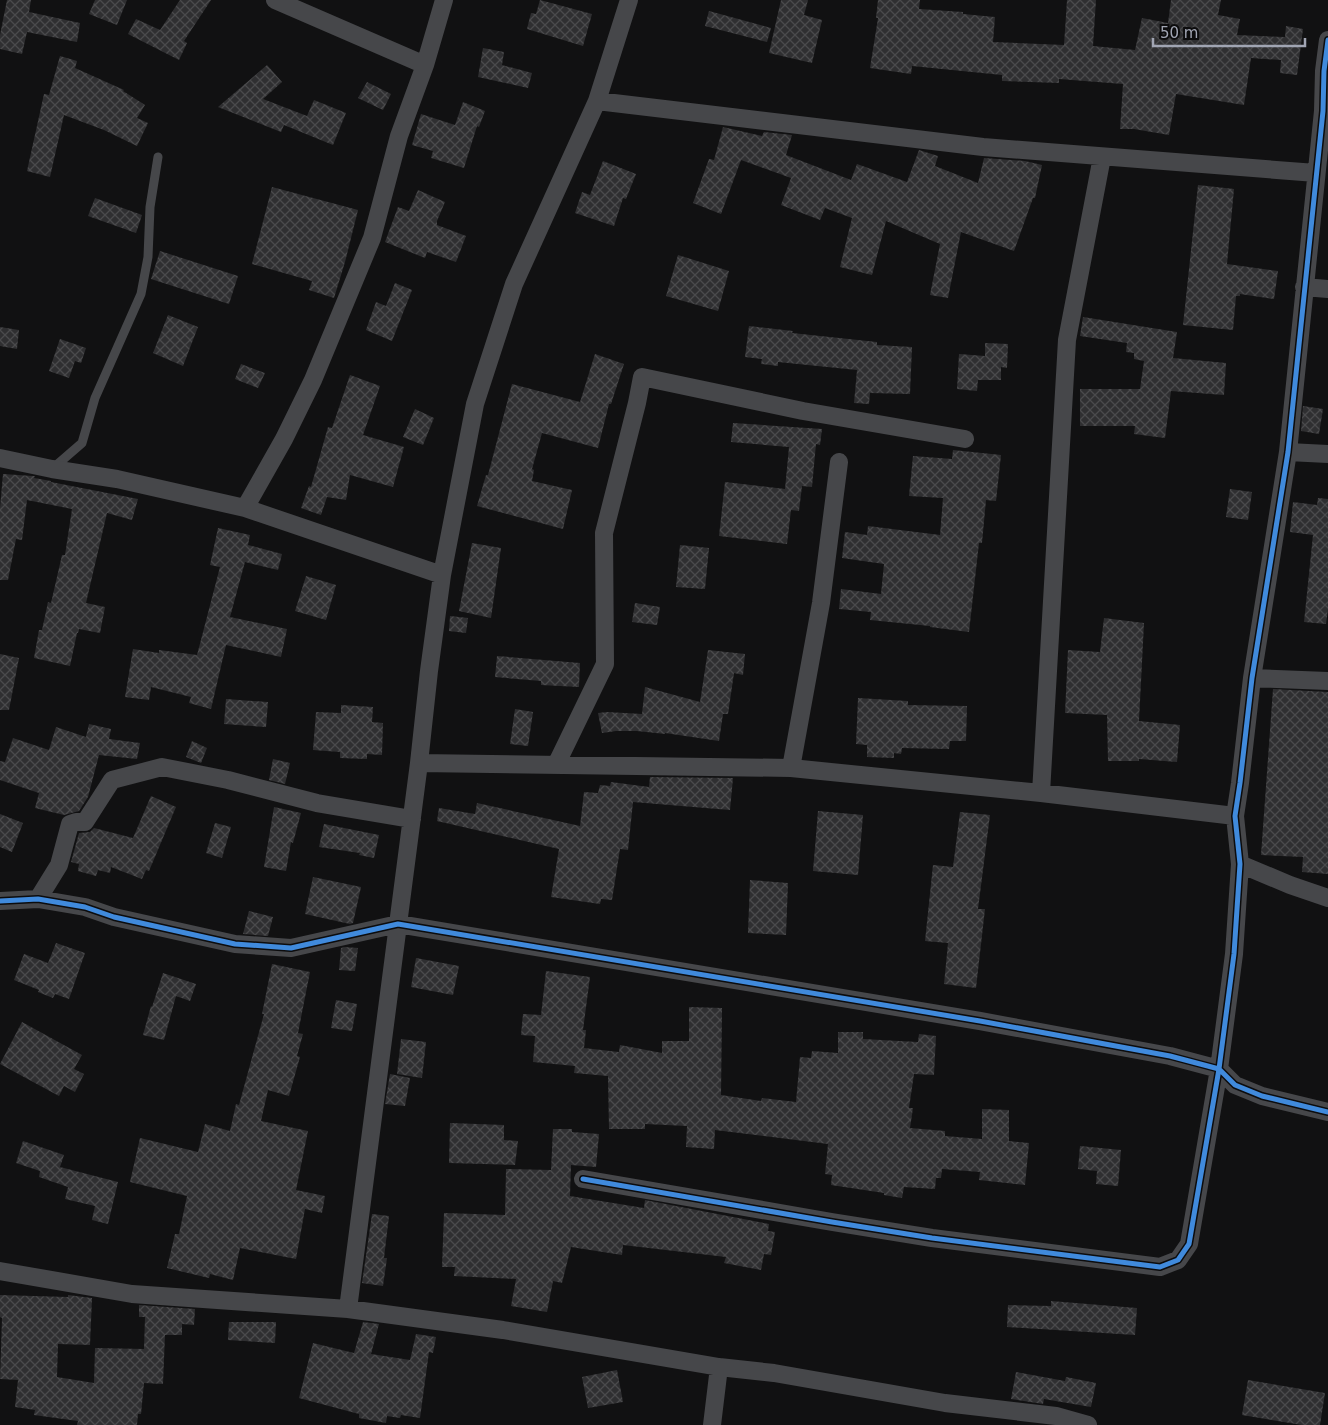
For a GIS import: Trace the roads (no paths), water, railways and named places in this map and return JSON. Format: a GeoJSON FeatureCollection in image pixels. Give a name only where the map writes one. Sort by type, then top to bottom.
{"type":"FeatureCollection","features":[{"type":"Feature","properties":{"kind":"street"},"geometry":{"type":"LineString","coordinates":[[275,0],[424,65]]}},
{"type":"Feature","properties":{"kind":"street"},"geometry":{"type":"LineString","coordinates":[[245,508],[284,439],[313,380],[372,238],[399,136],[444,0]]}},
{"type":"Feature","properties":{"kind":"street"},"geometry":{"type":"LineString","coordinates":[[348,1308],[420,763],[429,671],[442,575],[475,404],[514,284],[597,101],[628,0]]}},
{"type":"Feature","properties":{"kind":"street"},"geometry":{"type":"LineString","coordinates":[[583,1179],[942,1239],[1160,1267],[1178,1260],[1189,1244],[1218,1069],[1234,954],[1240,864],[1235,816],[1252,678],[1288,452],[1323,111],[1328,40]]}},
{"type":"Feature","properties":{"kind":"street"},"geometry":{"type":"LineString","coordinates":[[597,101],[983,147],[1316,173]]}},
{"type":"Feature","properties":{"kind":"street"},"geometry":{"type":"LineString","coordinates":[[1042,793],[1067,340],[1102,157]]}},
{"type":"Feature","properties":{"kind":"street"},"geometry":{"type":"LineString","coordinates":[[1304,287],[1328,289]]}},
{"type":"Feature","properties":{"kind":"street"},"geometry":{"type":"LineString","coordinates":[[556,765],[605,664],[604,533],[642,377],[803,411],[965,439]]}},
{"type":"Feature","properties":{"kind":"street"},"geometry":{"type":"LineString","coordinates":[[1288,452],[1328,454]]}},
{"type":"Feature","properties":{"kind":"street"},"geometry":{"type":"LineString","coordinates":[[0,458],[52,469],[117,479],[245,508],[442,575]]}},
{"type":"Feature","properties":{"kind":"street"},"geometry":{"type":"LineString","coordinates":[[791,768],[821,603],[839,462]]}},
{"type":"Feature","properties":{"kind":"street"},"geometry":{"type":"LineString","coordinates":[[1252,678],[1328,681]]}},
{"type":"Feature","properties":{"kind":"street"},"geometry":{"type":"LineString","coordinates":[[420,763],[791,768],[1042,793],[1235,816]]}},
{"type":"Feature","properties":{"kind":"street"},"geometry":{"type":"LineString","coordinates":[[38,899],[58,866],[70,824],[85,822],[112,780],[162,767],[228,780],[317,803],[412,819]]}},
{"type":"Feature","properties":{"kind":"street"},"geometry":{"type":"LineString","coordinates":[[1240,864],[1308,892],[1328,898]]}},
{"type":"Feature","properties":{"kind":"street"},"geometry":{"type":"LineString","coordinates":[[0,901],[38,899],[85,907],[114,917],[235,944],[291,948],[398,924],[980,1021],[1170,1056],[1218,1069],[1235,1085],[1262,1096],[1328,1112]]}},
{"type":"Feature","properties":{"kind":"street"},"geometry":{"type":"LineString","coordinates":[[0,1271],[132,1294],[348,1308],[503,1330],[719,1367],[774,1373],[945,1403],[1056,1416],[1088,1425]]}},
{"type":"Feature","properties":{"kind":"street"},"geometry":{"type":"LineString","coordinates":[[712,1425],[719,1367]]}},
{"type":"Feature","properties":{"kind":"lane"},"geometry":{"type":"LineString","coordinates":[[52,469],[82,443],[95,398],[141,294],[148,257],[150,207],[158,157]]}}]}
